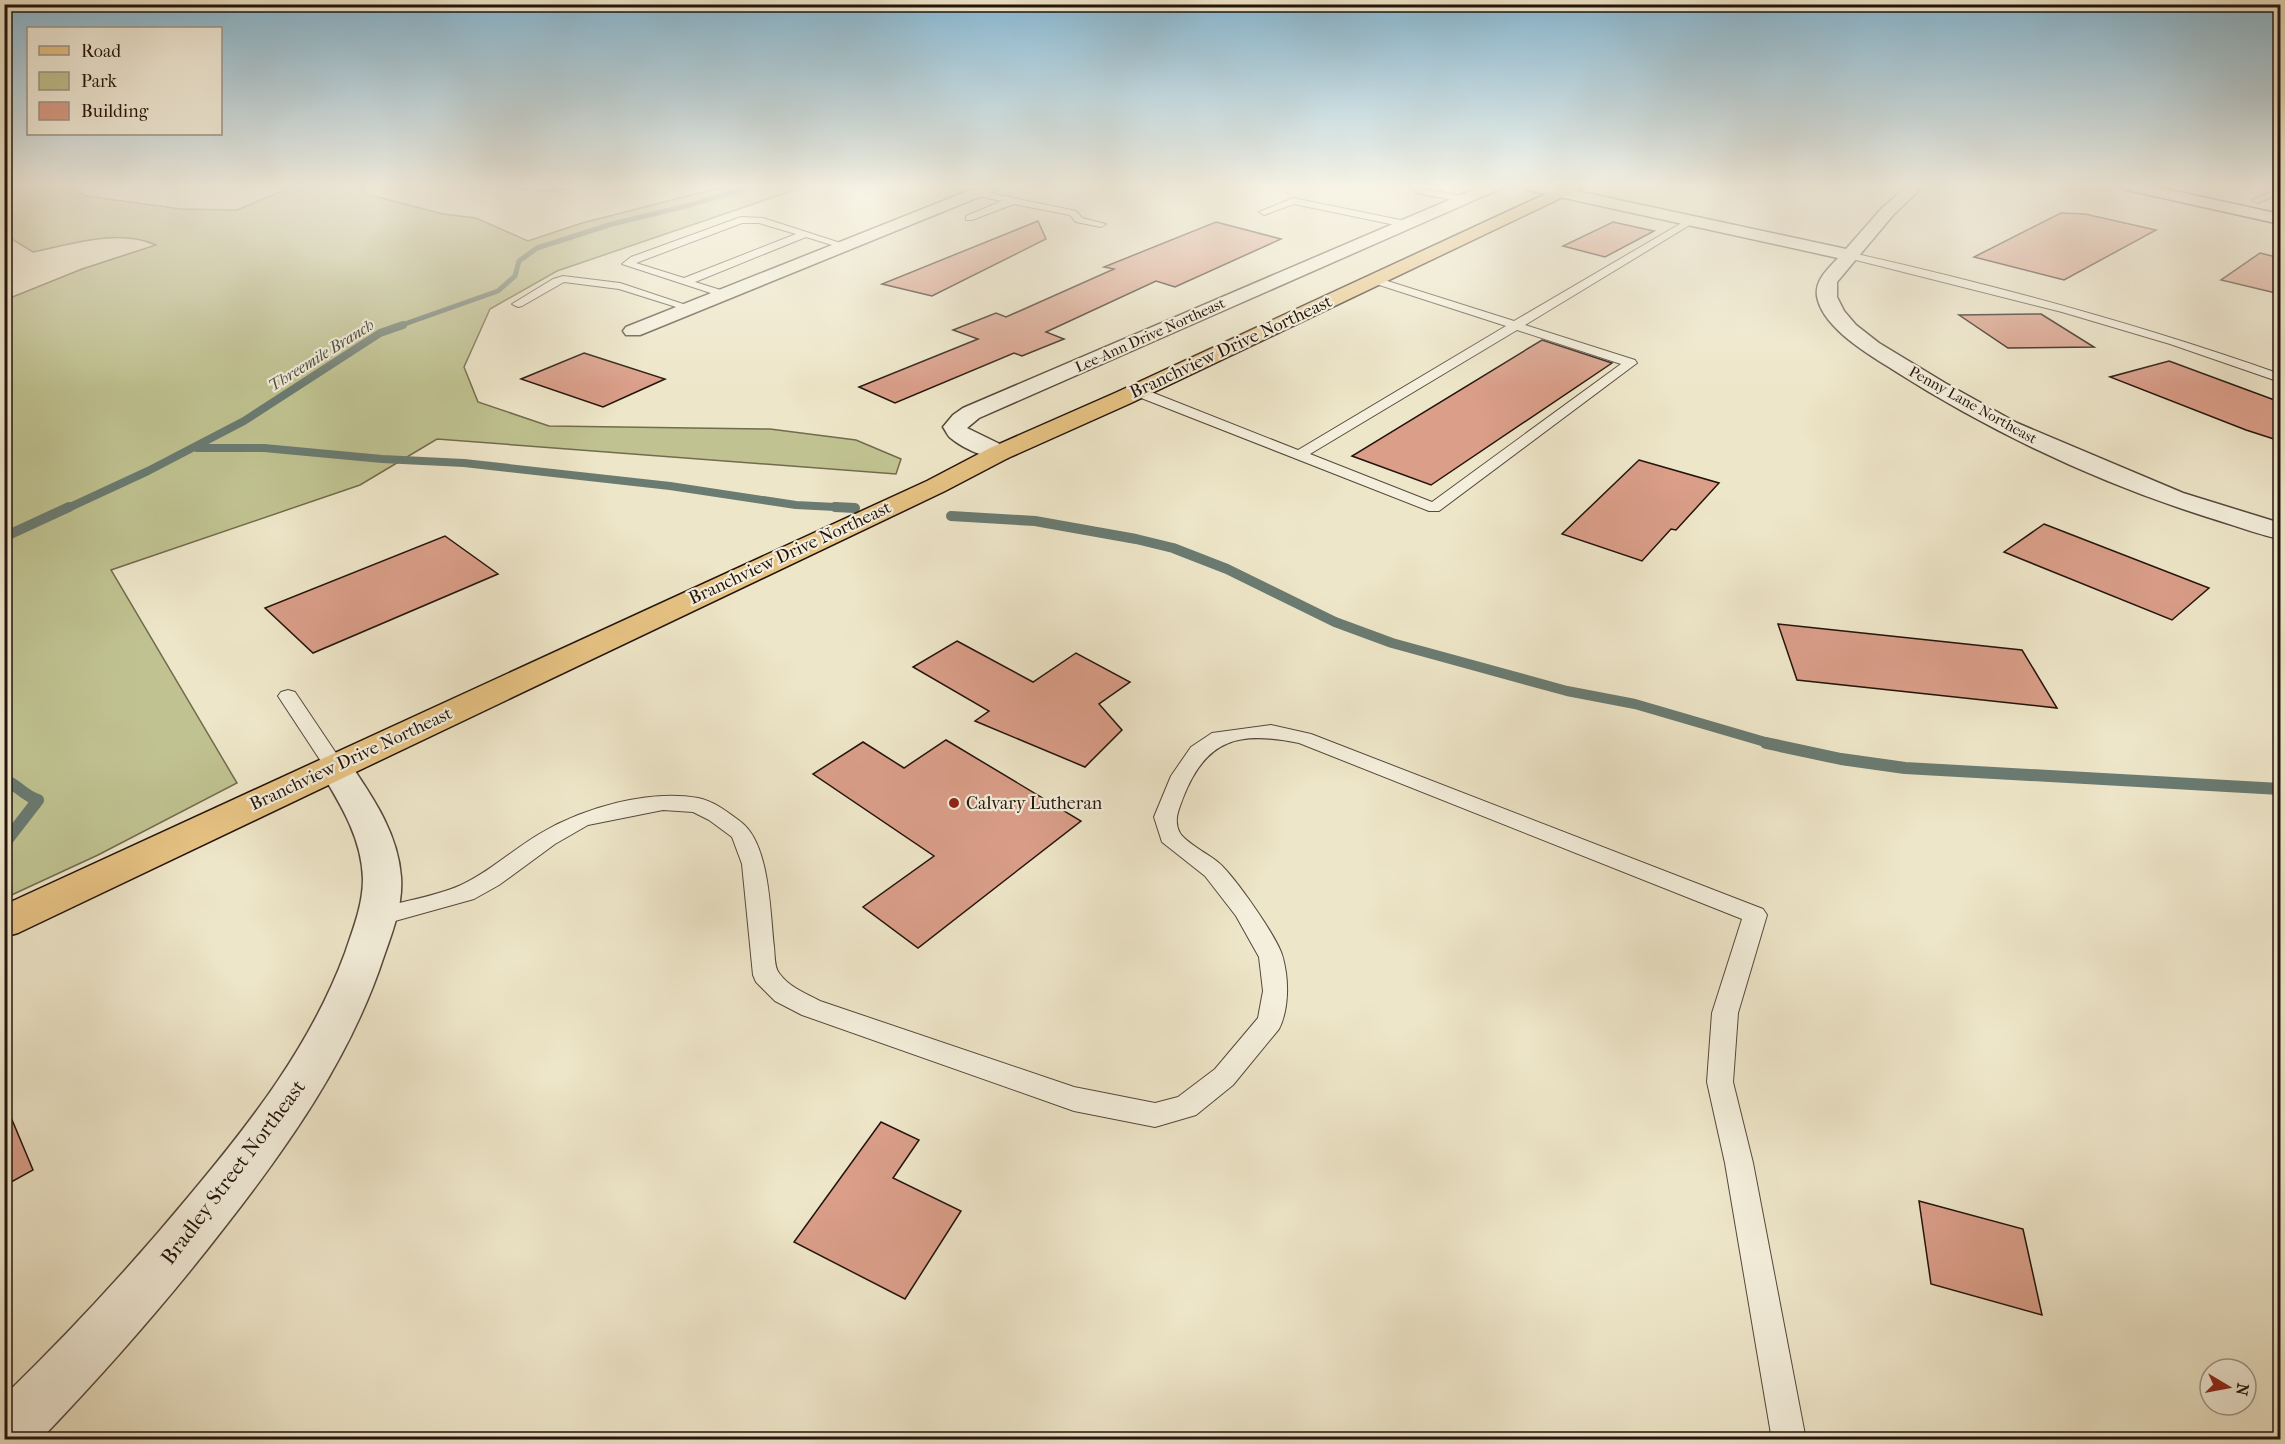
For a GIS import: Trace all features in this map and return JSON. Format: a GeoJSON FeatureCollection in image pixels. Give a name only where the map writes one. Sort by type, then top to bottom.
{"type":"FeatureCollection","features":[{"type":"Feature","properties":{"kind":"main road","name":"Branchview Drive Northeast"},"geometry":{"type":"LineString","coordinates":[[4,922],[936,486],[999,453],[1433,252]]}},
{"type":"Feature","properties":{"kind":"street"},"geometry":{"type":"LineString","coordinates":[[633,331],[829,252]]}},
{"type":"Feature","properties":{"kind":"street","name":"Lee-Ann Drive Northeast"},"geometry":{"type":"LineString","coordinates":[[999,453],[965,438],[955,427],[970,413],[1340,252]]}},
{"type":"Feature","properties":{"kind":"street"},"geometry":{"type":"LineString","coordinates":[[1836,252],[1848,255]]}},
{"type":"Feature","properties":{"kind":"street","name":"Penny Lane Northeast"},"geometry":{"type":"LineString","coordinates":[[1850,252],[1828,281],[1827,297],[1835,313],[1872,347],[1937,388],[2030,438],[2174,498],[2280,531]]}},
{"type":"Feature","properties":{"kind":"street","name":"Bradley Street Northeast"},"geometry":{"type":"LineString","coordinates":[[4,1436],[58,1383],[167,1263],[262,1141],[304,1079],[357,982],[377,917],[382,878],[379,850],[368,822],[335,767]]}},
{"type":"Feature","properties":{"kind":"lane"},"geometry":{"type":"LineString","coordinates":[[653,252],[627,264],[723,294]]}},
{"type":"Feature","properties":{"kind":"lane"},"geometry":{"type":"LineString","coordinates":[[685,282],[760,252]]}},
{"type":"Feature","properties":{"kind":"lane"},"geometry":{"type":"LineString","coordinates":[[1299,455],[1639,252]]}},
{"type":"Feature","properties":{"kind":"lane"},"geometry":{"type":"LineString","coordinates":[[1848,255],[1953,278],[2049,305],[2216,355],[2280,378]]}},
{"type":"Feature","properties":{"kind":"lane"},"geometry":{"type":"LineString","coordinates":[[518,304],[557,281],[572,280],[621,286],[689,308]]}},
{"type":"Feature","properties":{"kind":"lane"},"geometry":{"type":"LineString","coordinates":[[1136,391],[1434,508],[1631,363],[1374,280]]}},
{"type":"Feature","properties":{"kind":"lane"},"geometry":{"type":"LineString","coordinates":[[288,696],[335,767]]}},
{"type":"Feature","properties":{"kind":"lane"},"geometry":{"type":"LineString","coordinates":[[377,917],[466,893],[491,879],[547,839],[581,820],[610,812],[663,803],[697,805],[717,815],[741,833],[753,864],[765,975],[784,994],[811,1008],[1074,1100],[1155,1115],[1186,1107],[1224,1077],[1270,1022],[1275,991],[1271,956],[1244,910],[1214,870],[1170,837],[1165,817],[1173,796],[1181,776],[1198,752],[1219,737],[1271,731],[1304,738],[1755,915],[1725,1013],[1720,1082],[1738,1162],[1788,1440]]}},
{"type":"Feature","properties":{"kind":"green space"},"geometry":{"type":"Polygon","coordinates":[[[133,252],[612,252],[557,271],[490,309],[464,367],[478,402],[549,426],[770,429],[856,440],[901,459],[896,474],[437,439],[360,485],[111,570],[237,783],[98,855],[5,898],[5,300],[82,269],[133,252]]]}},
{"type":"Feature","properties":{"kind":"building"},"geometry":{"type":"Polygon","coordinates":[[[960,252],[1019,252],[932,296],[882,284],[960,252]]]}},
{"type":"Feature","properties":{"kind":"building"},"geometry":{"type":"Polygon","coordinates":[[[1140,252],[1251,252],[1175,287],[1156,281],[1046,332],[1064,339],[1022,356],[1014,353],[895,403],[859,387],[978,339],[953,330],[996,313],[1006,317],[1114,269],[1104,267],[1140,252]]]}},
{"type":"Feature","properties":{"kind":"building"},"geometry":{"type":"Polygon","coordinates":[[[1587,252],[1614,252],[1605,257],[1587,252]]]}},
{"type":"Feature","properties":{"kind":"building"},"geometry":{"type":"Polygon","coordinates":[[[1983,252],[2115,252],[2064,280],[1974,257],[1983,252]]]}},
{"type":"Feature","properties":{"kind":"building"},"geometry":{"type":"Polygon","coordinates":[[[2260,253],[2280,258],[2280,294],[2221,280],[2260,253]]]}},
{"type":"Feature","properties":{"kind":"building"},"geometry":{"type":"Polygon","coordinates":[[[2041,314],[2094,347],[2008,348],[1959,315],[2041,314]]]}},
{"type":"Feature","properties":{"kind":"building"},"geometry":{"type":"Polygon","coordinates":[[[1542,340],[1612,363],[1431,485],[1352,456],[1542,340]]]}},
{"type":"Feature","properties":{"kind":"building"},"geometry":{"type":"Polygon","coordinates":[[[584,353],[665,379],[603,407],[521,379],[584,353]]]}},
{"type":"Feature","properties":{"kind":"building"},"geometry":{"type":"Polygon","coordinates":[[[2169,361],[2280,402],[2280,441],[2110,377],[2169,361]]]}},
{"type":"Feature","properties":{"kind":"building"},"geometry":{"type":"Polygon","coordinates":[[[1639,460],[1719,483],[1676,530],[1671,529],[1642,561],[1562,534],[1639,460]]]}},
{"type":"Feature","properties":{"kind":"building"},"geometry":{"type":"Polygon","coordinates":[[[2044,524],[2209,588],[2172,620],[2004,552],[2044,524]]]}},
{"type":"Feature","properties":{"kind":"building"},"geometry":{"type":"Polygon","coordinates":[[[445,536],[498,574],[313,653],[265,608],[445,536]]]}},
{"type":"Feature","properties":{"kind":"building"},"geometry":{"type":"Polygon","coordinates":[[[1778,624],[2022,650],[2057,708],[1797,680],[1778,624]]]}},
{"type":"Feature","properties":{"kind":"building"},"geometry":{"type":"Polygon","coordinates":[[[957,641],[1033,682],[1076,653],[1130,682],[1099,704],[1122,730],[1085,767],[975,721],[989,711],[913,667],[957,641]]]}},
{"type":"Feature","properties":{"kind":"building","name":"Calvary Lutheran"},"geometry":{"type":"Polygon","coordinates":[[[946,740],[1081,821],[918,948],[863,907],[934,856],[813,774],[863,742],[904,768],[946,740]]]}},
{"type":"Feature","properties":{"kind":"building"},"geometry":{"type":"Polygon","coordinates":[[[4,1104],[33,1170],[4,1186],[4,1104]]]}},
{"type":"Feature","properties":{"kind":"building"},"geometry":{"type":"Polygon","coordinates":[[[881,1122],[919,1140],[893,1178],[961,1211],[905,1299],[794,1242],[881,1122]]]}},
{"type":"Feature","properties":{"kind":"building"},"geometry":{"type":"Polygon","coordinates":[[[1919,1201],[2023,1229],[2042,1315],[1931,1284],[1919,1201]]]}},
{"type":"Feature","properties":{"kind":"waterway","name":"Threemile Branch"},"geometry":{"type":"LineString","coordinates":[[399,326],[498,291],[515,276],[519,261],[531,252]]}},
{"type":"Feature","properties":{"kind":"waterway","name":"Threemile Branch"},"geometry":{"type":"LineString","coordinates":[[66,509],[148,471],[244,421],[380,333],[403,325]]}},
{"type":"Feature","properties":{"kind":"waterway"},"geometry":{"type":"LineString","coordinates":[[197,448],[264,448],[382,459],[464,463],[670,486],[796,505],[855,508],[835,507]]}},
{"type":"Feature","properties":{"kind":"waterway","name":"Threemile Branch"},"geometry":{"type":"LineString","coordinates":[[4,537],[69,507]]}},
{"type":"Feature","properties":{"kind":"waterway"},"geometry":{"type":"LineString","coordinates":[[951,516],[1035,521],[1173,548],[1227,569],[1335,622],[1392,643],[1567,691],[1635,704],[1772,744]]}},
{"type":"Feature","properties":{"kind":"waterway"},"geometry":{"type":"LineString","coordinates":[[1766,743],[1841,759],[1905,768],[2280,789]]}},
{"type":"Feature","properties":{"kind":"waterway","name":"Threemile Branch"},"geometry":{"type":"LineString","coordinates":[[4,780],[38,800],[4,844]]}},
{"type":"Feature","properties":{"kind":"place","name":"Calvary Lutheran"},"geometry":{"type":"Point","coordinates":[954,803]}}]}
